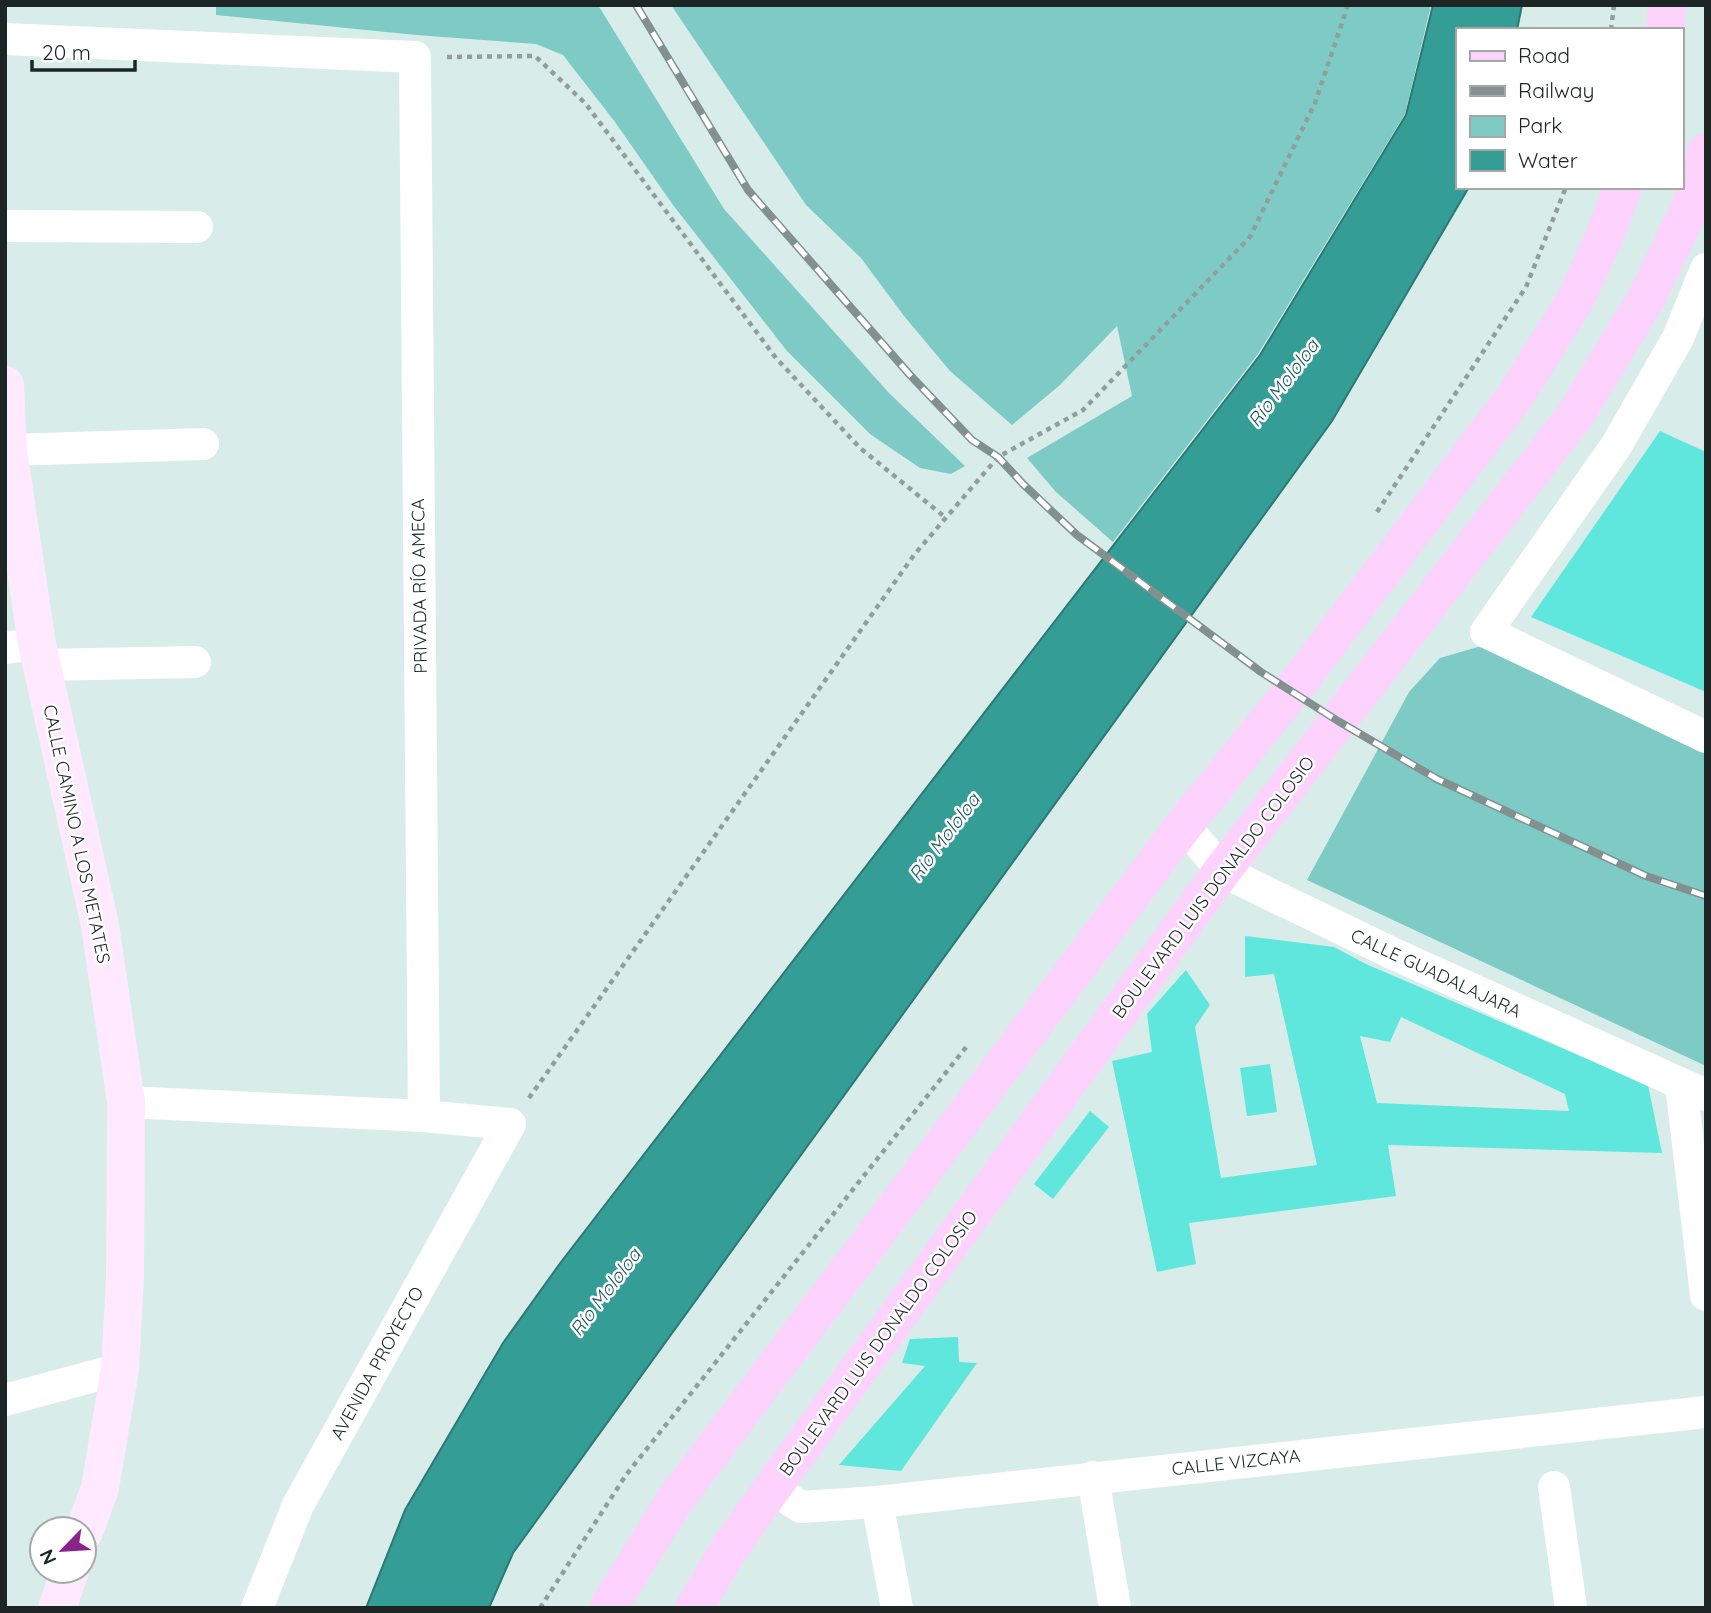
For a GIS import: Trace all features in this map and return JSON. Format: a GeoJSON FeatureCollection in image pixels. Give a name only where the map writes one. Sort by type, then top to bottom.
{"type":"FeatureCollection","features":[{"type":"Feature","properties":{"kind":"main road"},"geometry":{"type":"LineString","coordinates":[[1665,28],[1667,5]]}},
{"type":"Feature","properties":{"kind":"main road","name":"BOULEVARD LUIS DONALDO COLOSIO"},"geometry":{"type":"LineString","coordinates":[[694,1608],[731,1546],[772,1488],[1222,872],[1576,414],[1646,299],[1689,210],[1706,152]]}},
{"type":"Feature","properties":{"kind":"main road"},"geometry":{"type":"LineString","coordinates":[[608,1608],[675,1500],[1184,825],[1292,691],[1516,395],[1574,302],[1603,240],[1622,189]]}},
{"type":"Feature","properties":{"kind":"street"},"geometry":{"type":"LineString","coordinates":[[5,39],[415,57]]}},
{"type":"Feature","properties":{"kind":"street","name":"PRIVADA RÍO AMECA"},"geometry":{"type":"LineString","coordinates":[[415,57],[424,1116]]}},
{"type":"Feature","properties":{"kind":"street"},"geometry":{"type":"LineString","coordinates":[[5,226],[197,227]]}},
{"type":"Feature","properties":{"kind":"street"},"geometry":{"type":"LineString","coordinates":[[1706,269],[1678,338],[1616,446],[1486,632],[1706,737]]}},
{"type":"Feature","properties":{"kind":"street","name":"CALLE CAMINO A LOS METATES"},"geometry":{"type":"LineString","coordinates":[[5,385],[8,450],[28,652],[100,925],[126,1102],[125,1278],[120,1369],[100,1488],[90,1515]]}},
{"type":"Feature","properties":{"kind":"street"},"geometry":{"type":"LineString","coordinates":[[8,450],[203,444]]}},
{"type":"Feature","properties":{"kind":"street"},"geometry":{"type":"LineString","coordinates":[[28,652],[195,662]]}},
{"type":"Feature","properties":{"kind":"street","name":"CALLE GUADALAJARA"},"geometry":{"type":"LineString","coordinates":[[1184,825],[1222,872],[1394,954],[1693,1090]]}},
{"type":"Feature","properties":{"kind":"street"},"geometry":{"type":"LineString","coordinates":[[1693,1090],[1706,1295]]}},
{"type":"Feature","properties":{"kind":"street"},"geometry":{"type":"LineString","coordinates":[[126,1102],[424,1116],[510,1124]]}},
{"type":"Feature","properties":{"kind":"street","name":"AVENIDA PROYECTO"},"geometry":{"type":"LineString","coordinates":[[257,1608],[298,1504],[510,1124]]}},
{"type":"Feature","properties":{"kind":"street"},"geometry":{"type":"LineString","coordinates":[[5,1400],[120,1369]]}},
{"type":"Feature","properties":{"kind":"street","name":"CALLE VIZCAYA"},"geometry":{"type":"LineString","coordinates":[[772,1488],[801,1507],[877,1502],[1706,1412]]}},
{"type":"Feature","properties":{"kind":"street"},"geometry":{"type":"LineString","coordinates":[[1093,1477],[1115,1608]]}},
{"type":"Feature","properties":{"kind":"street"},"geometry":{"type":"LineString","coordinates":[[1554,1488],[1571,1608]]}},
{"type":"Feature","properties":{"kind":"street"},"geometry":{"type":"LineString","coordinates":[[877,1502],[898,1608]]}},
{"type":"Feature","properties":{"kind":"street"},"geometry":{"type":"LineString","coordinates":[[57,1608],[65,1585]]}},
{"type":"Feature","properties":{"kind":"path"},"geometry":{"type":"LineString","coordinates":[[510,1124],[898,578],[946,518],[998,457],[1083,410],[1250,237],[1315,103],[1348,5]]}},
{"type":"Feature","properties":{"kind":"path"},"geometry":{"type":"LineString","coordinates":[[1611,28],[1614,5]]}},
{"type":"Feature","properties":{"kind":"path"},"geometry":{"type":"LineString","coordinates":[[415,57],[535,56],[585,103],[776,358],[860,448],[946,518]]}},
{"type":"Feature","properties":{"kind":"path"},"geometry":{"type":"LineString","coordinates":[[1377,513],[1525,287],[1565,189]]}},
{"type":"Feature","properties":{"kind":"path"},"geometry":{"type":"LineString","coordinates":[[540,1608],[626,1475],[973,1039]]}},
{"type":"Feature","properties":{"kind":"green space"},"geometry":{"type":"Polygon","coordinates":[[[216,5],[598,5],[724,209],[889,393],[965,466],[951,474],[920,468],[870,434],[787,351],[673,205],[615,122],[563,55],[536,44],[216,15],[216,5]]]}},
{"type":"Feature","properties":{"kind":"green space"},"geometry":{"type":"Polygon","coordinates":[[[671,5],[1431,5],[1405,114],[1258,354],[1113,542],[1056,492],[1027,458],[1132,396],[1117,326],[1060,385],[1012,425],[950,371],[904,316],[861,258],[806,205],[671,5]]]}},
{"type":"Feature","properties":{"kind":"green space"},"geometry":{"type":"Polygon","coordinates":[[[1495,642],[1706,749],[1706,1066],[1307,880],[1409,692],[1440,658],[1495,642]]]}},
{"type":"Feature","properties":{"kind":"water","name":"Río Mololoa"},"geometry":{"type":"Polygon","coordinates":[[[1433,5],[1522,5],[1517,28],[1456,28],[1456,189],[1468,189],[1332,421],[513,1553],[489,1608],[366,1608],[405,1510],[503,1343],[561,1262],[1260,355],[1406,115],[1433,5]]]}},
{"type":"Feature","properties":{"kind":"building"},"geometry":{"type":"Polygon","coordinates":[[[1660,431],[1706,452],[1706,692],[1531,617],[1660,431]]]}},
{"type":"Feature","properties":{"kind":"building"},"geometry":{"type":"Polygon","coordinates":[[[1245,936],[1334,947],[1366,964],[1648,1085],[1662,1153],[1388,1145],[1396,1196],[1189,1223],[1196,1264],[1157,1272],[1112,1061],[1152,1052],[1147,1014],[1186,970],[1210,1005],[1195,1027],[1221,1178],[1317,1165],[1274,974],[1245,977],[1245,936]],[[1401,1017],[1390,1042],[1360,1036],[1377,1103],[1569,1111],[1565,1094],[1401,1017]]]}},
{"type":"Feature","properties":{"kind":"building"},"geometry":{"type":"Polygon","coordinates":[[[1270,1064],[1277,1112],[1247,1116],[1240,1068],[1270,1064]]]}},
{"type":"Feature","properties":{"kind":"building"},"geometry":{"type":"Polygon","coordinates":[[[1090,1111],[1109,1127],[1053,1199],[1034,1184],[1090,1111]]]}},
{"type":"Feature","properties":{"kind":"building"},"geometry":{"type":"Polygon","coordinates":[[[958,1337],[959,1362],[977,1363],[901,1471],[839,1465],[925,1366],[902,1363],[910,1339],[958,1337]]]}},
{"type":"Feature","properties":{"kind":"railway"},"geometry":{"type":"LineString","coordinates":[[636,5],[748,190],[910,375],[972,440],[998,457],[1077,535],[1261,672],[1437,779],[1646,876],[1706,896]]}}]}
